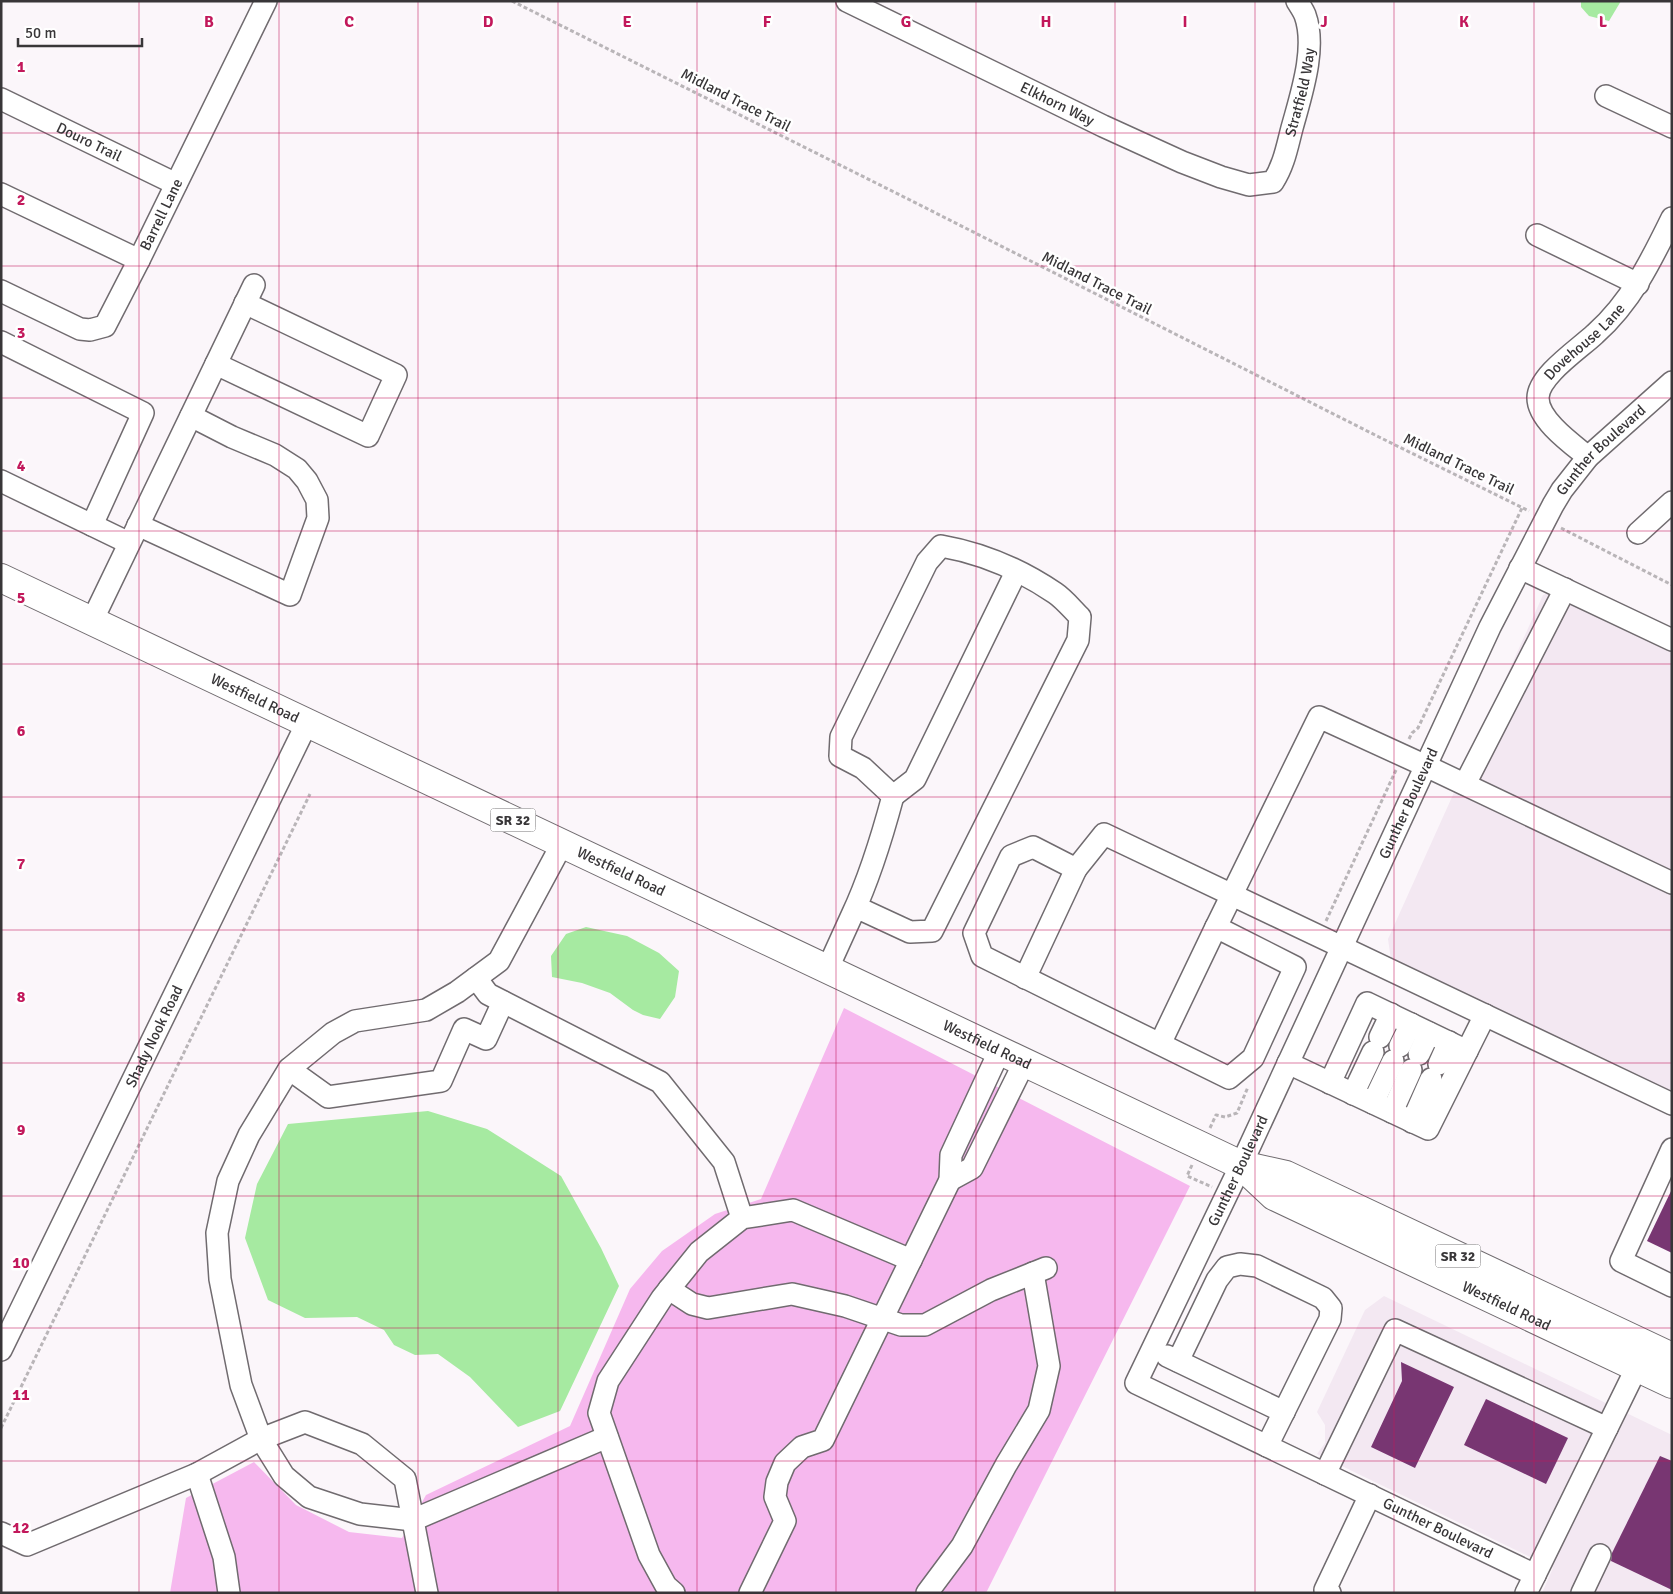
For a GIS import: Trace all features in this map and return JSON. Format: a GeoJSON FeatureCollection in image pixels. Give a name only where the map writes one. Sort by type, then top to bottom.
{"type":"FeatureCollection","features":[{"type":"Feature","properties":{"kind":"main road","name":"Westfield Road"},"geometry":{"type":"LineString","coordinates":[[1,578],[1240,1165],[1286,1175],[1672,1357]]}},
{"type":"Feature","properties":{"kind":"main road","name":"Westfield Road"},"geometry":{"type":"LineString","coordinates":[[1240,1165],[1274,1196],[1672,1384]]}},
{"type":"Feature","properties":{"kind":"street","name":"Barrell Lane"},"geometry":{"type":"LineString","coordinates":[[1,291],[80,329],[90,330],[105,326],[266,1]]}},
{"type":"Feature","properties":{"kind":"street","name":"Elkhorn Way"},"geometry":{"type":"LineString","coordinates":[[847,1],[1103,126],[1182,162],[1221,177],[1249,185],[1274,182]]}},
{"type":"Feature","properties":{"kind":"street","name":"Stratfield Way"},"geometry":{"type":"LineString","coordinates":[[1274,182],[1284,161],[1307,72],[1309,43],[1305,15],[1297,1]]}},
{"type":"Feature","properties":{"kind":"street"},"geometry":{"type":"LineString","coordinates":[[1606,96],[1672,127]]}},
{"type":"Feature","properties":{"kind":"street","name":"Douro Trail"},"geometry":{"type":"LineString","coordinates":[[1,99],[176,184]]}},
{"type":"Feature","properties":{"kind":"street"},"geometry":{"type":"LineString","coordinates":[[1,194],[139,260]]}},
{"type":"Feature","properties":{"kind":"street","name":"Dovehouse Lane"},"geometry":{"type":"LineString","coordinates":[[1588,457],[1544,416],[1538,402],[1539,391],[1548,375],[1615,315],[1649,266],[1672,218]]}},
{"type":"Feature","properties":{"kind":"street"},"geometry":{"type":"LineString","coordinates":[[1536,236],[1638,284]]}},
{"type":"Feature","properties":{"kind":"street"},"geometry":{"type":"LineString","coordinates":[[92,621],[216,364],[250,294],[396,375],[368,436],[216,364]]}},
{"type":"Feature","properties":{"kind":"street"},"geometry":{"type":"LineString","coordinates":[[7,348],[143,413],[92,525]]}},
{"type":"Feature","properties":{"kind":"street","name":"Gunther Boulevard"},"geometry":{"type":"LineString","coordinates":[[1637,1367],[1531,1584],[1370,1496],[1136,1383],[1240,1165],[1490,627],[1545,519],[1562,490],[1588,457],[1672,382]]}},
{"type":"Feature","properties":{"kind":"street"},"geometry":{"type":"LineString","coordinates":[[1,481],[92,525],[134,534],[290,595],[318,518],[317,500],[307,481],[298,469],[275,456],[191,416]]}},
{"type":"Feature","properties":{"kind":"street"},"geometry":{"type":"LineString","coordinates":[[1638,533],[1672,502]]}},
{"type":"Feature","properties":{"kind":"street"},"geometry":{"type":"LineString","coordinates":[[856,907],[910,932],[932,931],[1078,640],[1080,617],[1056,594],[1005,565],[965,550],[941,546],[927,562],[842,737],[840,756],[863,768],[893,796]]}},
{"type":"Feature","properties":{"kind":"street"},"geometry":{"type":"LineString","coordinates":[[1520,568],[1672,640]]}},
{"type":"Feature","properties":{"kind":"street"},"geometry":{"type":"LineString","coordinates":[[827,970],[856,907],[879,845],[893,796],[916,779],[1016,572]]}},
{"type":"Feature","properties":{"kind":"street"},"geometry":{"type":"LineString","coordinates":[[1465,784],[1565,589]]}},
{"type":"Feature","properties":{"kind":"street"},"geometry":{"type":"LineString","coordinates":[[1160,1044],[1318,717],[1465,784],[1672,883]]}},
{"type":"Feature","properties":{"kind":"street","name":"Shady Nook Road"},"geometry":{"type":"LineString","coordinates":[[1,1350],[307,723]]}},
{"type":"Feature","properties":{"kind":"street"},"geometry":{"type":"LineString","coordinates":[[1025,978],[1076,869],[1104,834],[1672,1104]]}},
{"type":"Feature","properties":{"kind":"street"},"geometry":{"type":"LineString","coordinates":[[562,844],[499,961],[457,992],[426,1010],[355,1021],[333,1033],[289,1069],[249,1135],[228,1181],[217,1233],[220,1279],[241,1385],[261,1439],[284,1476],[309,1497],[360,1514],[413,1520],[607,1436]]}},
{"type":"Feature","properties":{"kind":"street"},"geometry":{"type":"LineString","coordinates":[[1076,869],[1032,847],[1010,856],[974,933],[982,956],[1229,1078],[1253,1058],[1295,967],[1216,927]]}},
{"type":"Feature","properties":{"kind":"street"},"geometry":{"type":"LineString","coordinates":[[476,978],[488,994],[660,1082],[724,1162],[742,1218]]}},
{"type":"Feature","properties":{"kind":"street"},"geometry":{"type":"LineString","coordinates":[[289,1069],[328,1097],[441,1081],[464,1029],[486,1039],[503,1002]]}},
{"type":"Feature","properties":{"kind":"street"},"geometry":{"type":"LineString","coordinates":[[1330,1083],[1367,1003],[1458,1047]]}},
{"type":"Feature","properties":{"kind":"street"},"geometry":{"type":"LineString","coordinates":[[1353,1094],[1391,1014]]}},
{"type":"Feature","properties":{"kind":"street"},"geometry":{"type":"LineString","coordinates":[[1412,1122],[1435,1071],[1485,1015]]}},
{"type":"Feature","properties":{"kind":"street"},"geometry":{"type":"LineString","coordinates":[[1382,1108],[1420,1029]]}},
{"type":"Feature","properties":{"kind":"street"},"geometry":{"type":"LineString","coordinates":[[1255,1054],[1330,1083],[1428,1129],[1458,1047]]}},
{"type":"Feature","properties":{"kind":"street"},"geometry":{"type":"LineString","coordinates":[[750,1593],[786,1521],[775,1497],[777,1482],[786,1463],[802,1448],[823,1440],[950,1180],[951,1155],[999,1052]]}},
{"type":"Feature","properties":{"kind":"street"},"geometry":{"type":"LineString","coordinates":[[950,1180],[972,1168],[1024,1063]]}},
{"type":"Feature","properties":{"kind":"street"},"geometry":{"type":"LineString","coordinates":[[1672,1149],[1621,1261],[1672,1286]]}},
{"type":"Feature","properties":{"kind":"street"},"geometry":{"type":"LineString","coordinates":[[674,1593],[666,1586],[649,1555],[599,1413],[608,1381],[669,1289],[699,1252],[742,1218],[793,1210],[911,1260]]}},
{"type":"Feature","properties":{"kind":"street"},"geometry":{"type":"LineString","coordinates":[[1178,1361],[1217,1280],[1228,1267],[1240,1264],[1257,1266],[1324,1298],[1331,1308],[1330,1319],[1267,1446]]}},
{"type":"Feature","properties":{"kind":"street"},"geometry":{"type":"LineString","coordinates":[[669,1289],[692,1304],[708,1308],[792,1294],[845,1306],[901,1326],[925,1325],[991,1290],[1039,1271],[1049,1366],[1039,1410],[1006,1465],[962,1546],[927,1593]]}},
{"type":"Feature","properties":{"kind":"street"},"geometry":{"type":"LineString","coordinates":[[1325,1474],[1395,1330],[1607,1428]]}},
{"type":"Feature","properties":{"kind":"street"},"geometry":{"type":"LineString","coordinates":[[1152,1349],[1284,1412]]}},
{"type":"Feature","properties":{"kind":"street"},"geometry":{"type":"LineString","coordinates":[[1,1533],[27,1545],[197,1474],[261,1439],[305,1422],[362,1444],[405,1478],[428,1593]]}},
{"type":"Feature","properties":{"kind":"street"},"geometry":{"type":"LineString","coordinates":[[197,1474],[224,1557],[229,1593]]}},
{"type":"Feature","properties":{"kind":"street"},"geometry":{"type":"LineString","coordinates":[[1327,1592],[1370,1496]]}},
{"type":"Feature","properties":{"kind":"street"},"geometry":{"type":"LineString","coordinates":[[1582,1593],[1600,1555]]}},
{"type":"Feature","properties":{"kind":"path","name":"Midland Trace Trail"},"geometry":{"type":"LineString","coordinates":[[512,1],[901,195],[1370,433],[1545,519],[1672,585]]}},
{"type":"Feature","properties":{"kind":"path"},"geometry":{"type":"LineString","coordinates":[[1,1428],[310,794]]}},
{"type":"Feature","properties":{"kind":"shaded area"},"geometry":{"type":"Polygon","coordinates":[[[1581,1],[1621,1],[1609,21],[1589,16],[1581,7],[1581,1]]]}},
{"type":"Feature","properties":{"kind":"shaded area"},"geometry":{"type":"Polygon","coordinates":[[[1552,591],[1672,650],[1672,1094],[1391,960],[1388,939],[1543,595],[1552,591]]]}},
{"type":"Feature","properties":{"kind":"shaded area"},"geometry":{"type":"Polygon","coordinates":[[[586,927],[627,936],[659,953],[679,971],[675,997],[660,1019],[643,1015],[633,1010],[610,993],[582,983],[552,977],[551,956],[566,934],[586,927]]]}},
{"type":"Feature","properties":{"kind":"shaded area"},"geometry":{"type":"Polygon","coordinates":[[[844,1008],[1190,1186],[986,1593],[170,1593],[186,1498],[254,1462],[296,1505],[349,1532],[402,1538],[426,1495],[570,1426],[630,1289],[662,1251],[715,1214],[761,1199],[844,1008]]]}},
{"type":"Feature","properties":{"kind":"shaded area"},"geometry":{"type":"Polygon","coordinates":[[[428,1111],[487,1129],[561,1176],[601,1248],[619,1286],[560,1411],[518,1427],[470,1377],[438,1354],[415,1355],[394,1345],[384,1330],[357,1317],[305,1318],[268,1300],[245,1238],[257,1184],[288,1124],[428,1111]]]}},
{"type":"Feature","properties":{"kind":"shaded area"},"geometry":{"type":"Polygon","coordinates":[[[1384,1296],[1672,1435],[1672,1593],[1542,1593],[1553,1568],[1317,1454],[1325,1443],[1325,1425],[1317,1412],[1365,1310],[1384,1296]]]}},
{"type":"Feature","properties":{"kind":"building"},"geometry":{"type":"Polygon","coordinates":[[[1672,1189],[1672,1253],[1647,1241],[1672,1189]]]}},
{"type":"Feature","properties":{"kind":"building"},"geometry":{"type":"Polygon","coordinates":[[[1401,1362],[1454,1387],[1415,1468],[1371,1447],[1402,1381],[1401,1362]]]}},
{"type":"Feature","properties":{"kind":"building"},"geometry":{"type":"Polygon","coordinates":[[[1486,1399],[1568,1438],[1546,1484],[1464,1445],[1486,1399]]]}},
{"type":"Feature","properties":{"kind":"building"},"geometry":{"type":"Polygon","coordinates":[[[1660,1456],[1672,1461],[1672,1590],[1611,1561],[1612,1553],[1660,1456]]]}}]}
